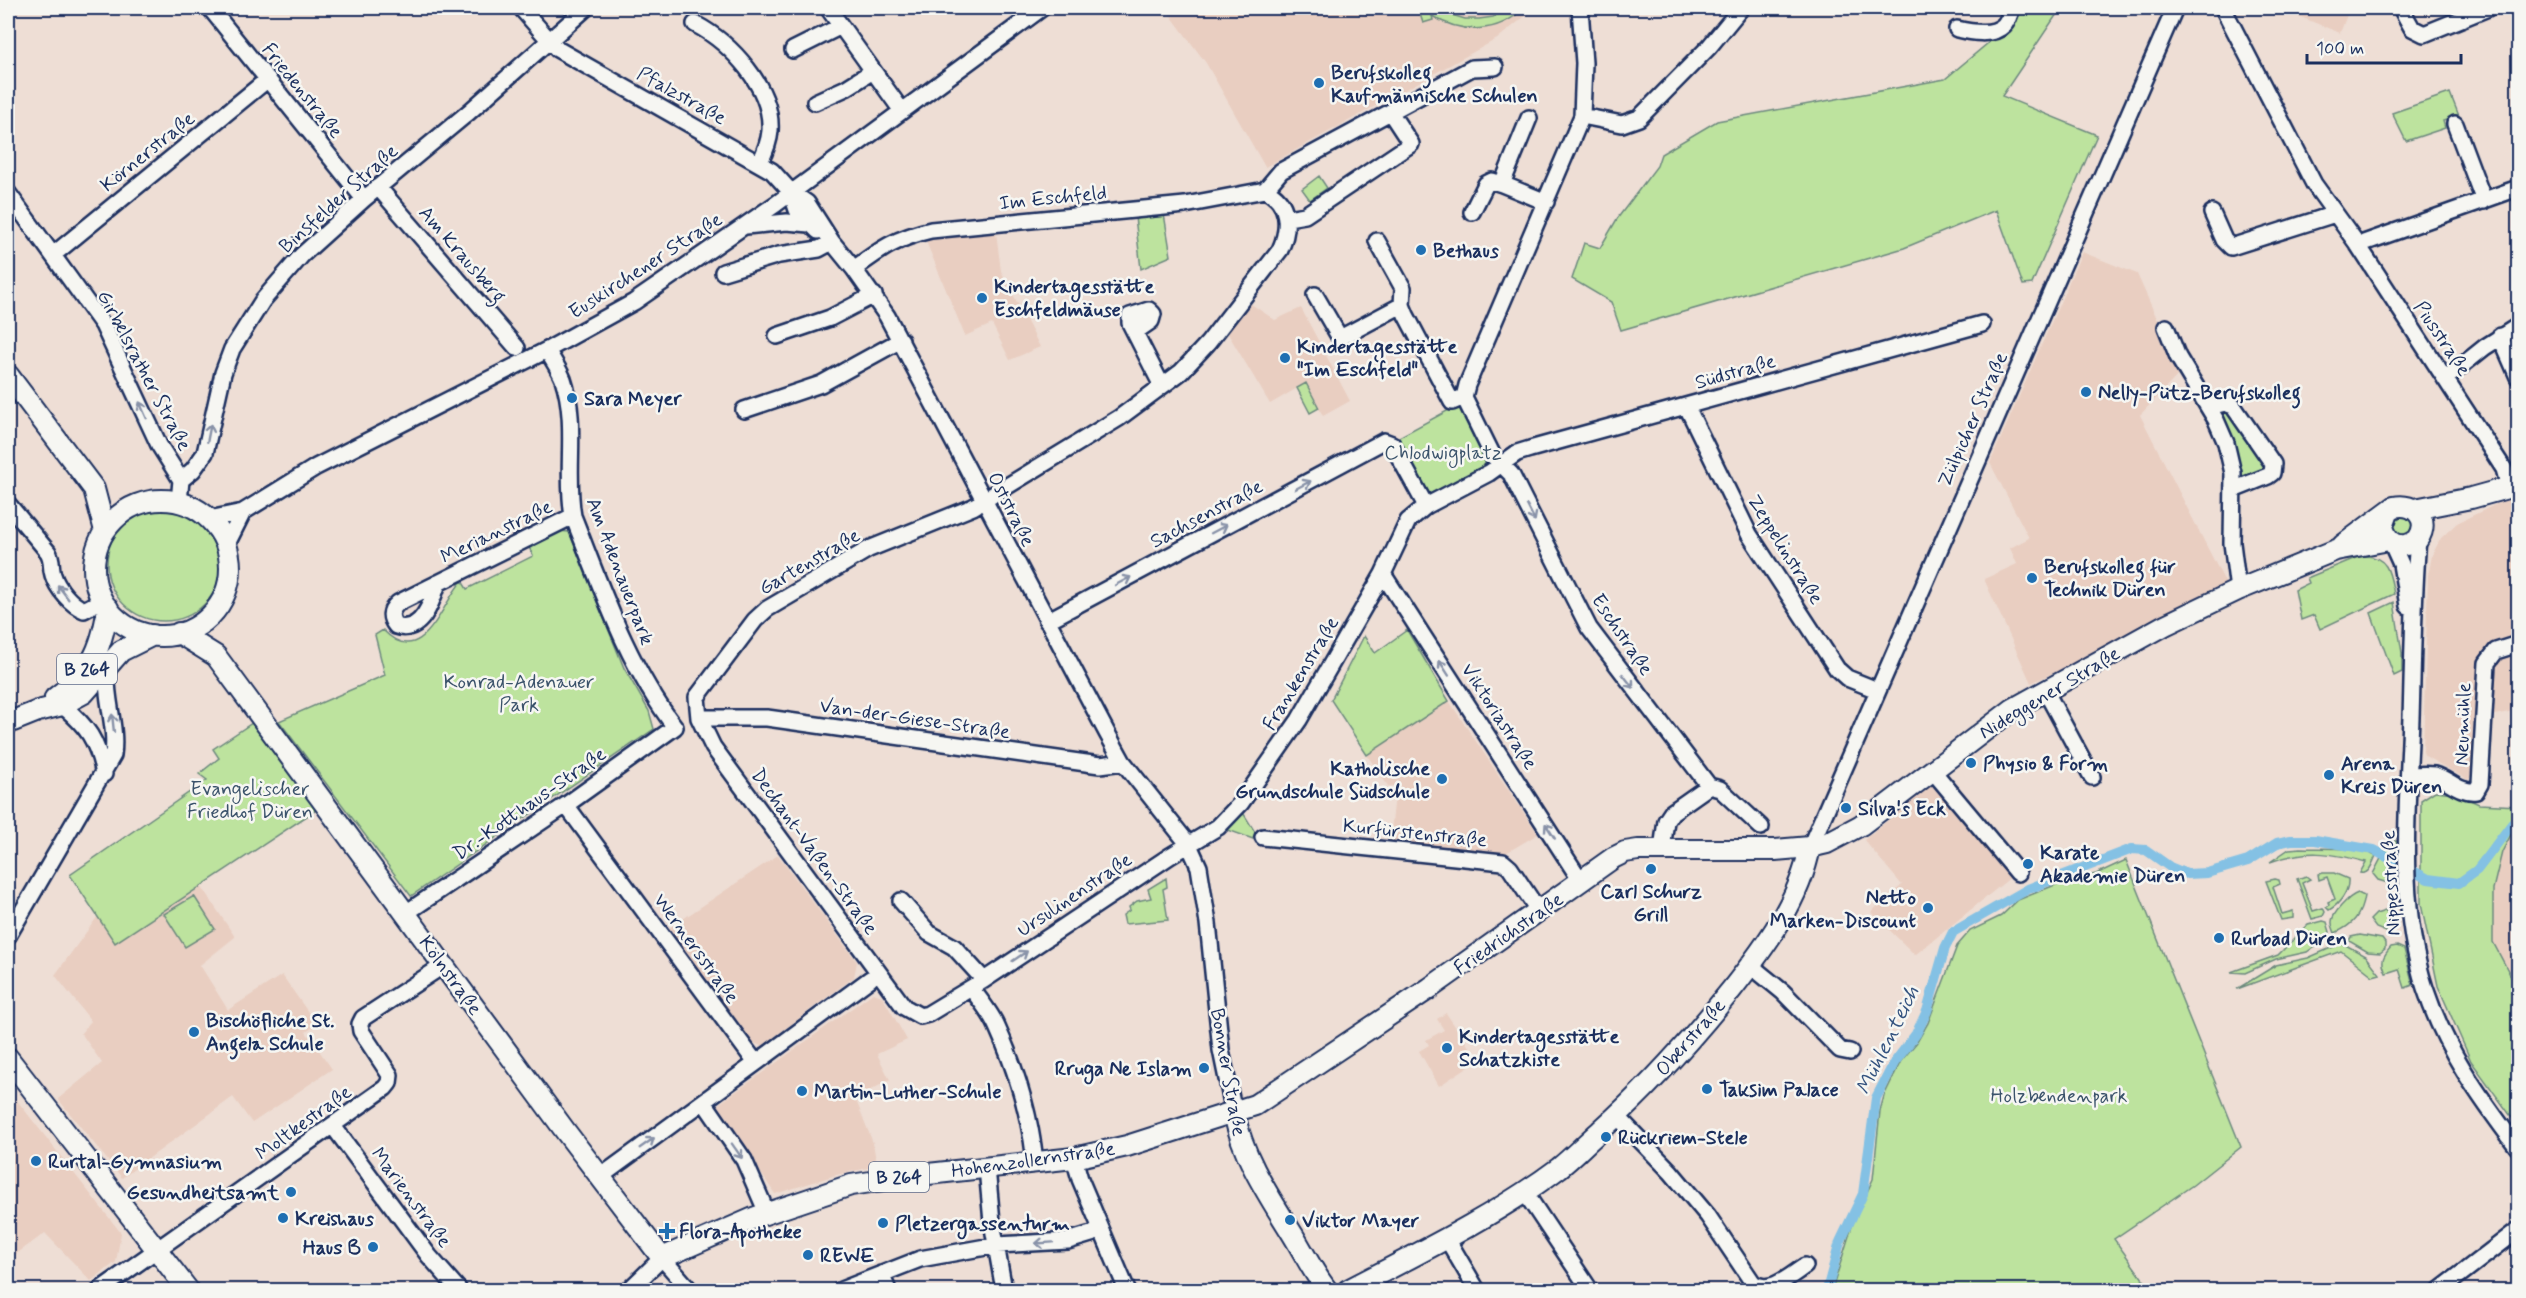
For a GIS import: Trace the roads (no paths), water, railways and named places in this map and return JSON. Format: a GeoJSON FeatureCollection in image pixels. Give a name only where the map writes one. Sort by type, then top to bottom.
{"type":"FeatureCollection","features":[{"type":"Feature","properties":{"kind":"main road","name":"B 264"},"geometry":{"type":"LineString","coordinates":[[8,375],[94,489],[112,500],[137,505]]}},
{"type":"Feature","properties":{"kind":"main road"},"geometry":{"type":"LineString","coordinates":[[2471,498],[2405,546],[2390,541],[2383,526],[2388,512],[2402,505],[2415,509],[2471,498],[2514,486]]}},
{"type":"Feature","properties":{"kind":"main road","name":"B 264"},"geometry":{"type":"LineString","coordinates":[[94,489],[105,531]]}},
{"type":"Feature","properties":{"kind":"main road","name":"B 264"},"geometry":{"type":"LineString","coordinates":[[150,501],[179,502],[195,508],[210,519],[226,546],[230,564],[228,581],[222,599],[212,613],[197,626],[179,633],[153,635],[134,629],[118,620],[105,604],[96,583],[94,563],[97,545],[105,531],[124,511],[150,501]]}},
{"type":"Feature","properties":{"kind":"main road"},"geometry":{"type":"LineString","coordinates":[[2415,509],[2424,525],[2420,536]]}},
{"type":"Feature","properties":{"kind":"main road","name":"Nideggener Straße"},"geometry":{"type":"LineString","coordinates":[[2336,550],[2388,512]]}},
{"type":"Feature","properties":{"kind":"main road","name":"Nideggener Straße"},"geometry":{"type":"LineString","coordinates":[[1810,848],[1848,833],[1994,722],[2045,690],[2171,622],[2238,590],[2336,550],[2390,541]]}},
{"type":"Feature","properties":{"kind":"main road","name":"B 264"},"geometry":{"type":"LineString","coordinates":[[38,711],[73,685],[86,670],[103,640],[105,604]]}},
{"type":"Feature","properties":{"kind":"main road"},"geometry":{"type":"LineString","coordinates":[[212,613],[216,656]]}},
{"type":"Feature","properties":{"kind":"main road","name":"Kölnstraße"},"geometry":{"type":"LineString","coordinates":[[179,633],[216,656],[662,1258]]}},
{"type":"Feature","properties":{"kind":"main road","name":"B 264"},"geometry":{"type":"LineString","coordinates":[[8,723],[38,711],[62,705],[84,693],[107,670],[121,651],[153,635]]}},
{"type":"Feature","properties":{"kind":"main road","name":"Friedrichstraße"},"geometry":{"type":"LineString","coordinates":[[1234,1113],[1266,1100],[1581,880],[1625,852],[1662,849],[1810,848]]}},
{"type":"Feature","properties":{"kind":"main road","name":"Oberstraße"},"geometry":{"type":"LineString","coordinates":[[1348,1290],[1446,1238],[1524,1191],[1560,1167],[1617,1116],[1688,1044],[1750,965],[1790,902],[1804,874],[1810,848]]}},
{"type":"Feature","properties":{"kind":"main road"},"geometry":{"type":"LineString","coordinates":[[8,1058],[188,1290]]}},
{"type":"Feature","properties":{"kind":"main road","name":"Hohenzollernstraße"},"geometry":{"type":"LineString","coordinates":[[662,1258],[767,1213],[850,1185],[1074,1158],[1108,1151],[1234,1113]]}},
{"type":"Feature","properties":{"kind":"main road","name":"Bonner Straße"},"geometry":{"type":"LineString","coordinates":[[1234,1113],[1244,1149],[1327,1290]]}},
{"type":"Feature","properties":{"kind":"street","name":"Friedenstraße"},"geometry":{"type":"LineString","coordinates":[[210,8],[364,199]]}},
{"type":"Feature","properties":{"kind":"street","name":"Pfalzstraße"},"geometry":{"type":"LineString","coordinates":[[521,8],[548,42],[557,49],[760,162],[772,171],[791,192]]}},
{"type":"Feature","properties":{"kind":"street","name":"Binsfelder Straße"},"geometry":{"type":"LineString","coordinates":[[182,480],[193,470],[205,453],[223,373],[232,349],[263,300],[302,255],[586,8]]}},
{"type":"Feature","properties":{"kind":"street"},"geometry":{"type":"LineString","coordinates":[[828,8],[902,111]]}},
{"type":"Feature","properties":{"kind":"street","name":"Euskirchener Straße"},"geometry":{"type":"LineString","coordinates":[[210,519],[243,512],[316,467],[547,350],[634,302],[791,192],[1042,8]]}},
{"type":"Feature","properties":{"kind":"street"},"geometry":{"type":"LineString","coordinates":[[1426,506],[1489,473],[1501,464],[1493,456],[1464,397],[1467,385],[1582,116],[1584,63],[1580,8]]}},
{"type":"Feature","properties":{"kind":"street"},"geometry":{"type":"LineString","coordinates":[[1582,116],[1622,124],[1639,118],[1710,47],[1740,8]]}},
{"type":"Feature","properties":{"kind":"street"},"geometry":{"type":"LineString","coordinates":[[1957,29],[1973,33],[1996,31],[2005,25],[2012,8]]}},
{"type":"Feature","properties":{"kind":"street","name":"Zülpicher Straße"},"geometry":{"type":"LineString","coordinates":[[1810,848],[2175,8]]}},
{"type":"Feature","properties":{"kind":"street","name":"Piusstraße"},"geometry":{"type":"LineString","coordinates":[[2223,8],[2314,184],[2358,245],[2514,486]]}},
{"type":"Feature","properties":{"kind":"street"},"geometry":{"type":"LineString","coordinates":[[2402,8],[2412,28],[2424,34],[2488,8]]}},
{"type":"Feature","properties":{"kind":"street"},"geometry":{"type":"LineString","coordinates":[[695,24],[720,40],[738,58],[762,95],[769,113],[770,130],[768,145],[760,162]]}},
{"type":"Feature","properties":{"kind":"street"},"geometry":{"type":"LineString","coordinates":[[793,50],[841,26]]}},
{"type":"Feature","properties":{"kind":"street"},"geometry":{"type":"LineString","coordinates":[[983,500],[1119,418],[1181,372],[1208,344],[1269,266],[1285,239],[1288,219],[1275,197],[1265,190],[1281,171],[1472,68],[1495,67]]}},
{"type":"Feature","properties":{"kind":"street"},"geometry":{"type":"LineString","coordinates":[[815,102],[846,88],[873,71]]}},
{"type":"Feature","properties":{"kind":"street","name":"Körnerstraße"},"geometry":{"type":"LineString","coordinates":[[53,255],[268,79]]}},
{"type":"Feature","properties":{"kind":"street"},"geometry":{"type":"LineString","coordinates":[[1288,219],[1305,215],[1408,147],[1411,141],[1390,112]]}},
{"type":"Feature","properties":{"kind":"street"},"geometry":{"type":"LineString","coordinates":[[1502,184],[1529,118]]}},
{"type":"Feature","properties":{"kind":"street"},"geometry":{"type":"LineString","coordinates":[[2455,123],[2484,201]]}},
{"type":"Feature","properties":{"kind":"street"},"geometry":{"type":"LineString","coordinates":[[1472,212],[1485,184],[1492,182],[1546,202]]}},
{"type":"Feature","properties":{"kind":"street","name":"Am Krausberg"},"geometry":{"type":"LineString","coordinates":[[378,187],[517,348]]}},
{"type":"Feature","properties":{"kind":"street"},"geometry":{"type":"LineString","coordinates":[[2358,245],[2518,188]]}},
{"type":"Feature","properties":{"kind":"street","name":"Im Eschfeld"},"geometry":{"type":"LineString","coordinates":[[854,269],[886,245],[931,230],[1185,205],[1265,190]]}},
{"type":"Feature","properties":{"kind":"street","name":"Oststraße"},"geometry":{"type":"LineString","coordinates":[[791,192],[797,210],[832,242]]}},
{"type":"Feature","properties":{"kind":"street","name":"Oststraße"},"geometry":{"type":"LineString","coordinates":[[791,192],[807,203],[832,242],[874,295],[901,340],[983,500],[1123,762],[1189,845]]}},
{"type":"Feature","properties":{"kind":"street","name":"Girbelsrather Straße"},"geometry":{"type":"LineString","coordinates":[[8,193],[103,325],[159,445],[182,480]]}},
{"type":"Feature","properties":{"kind":"street"},"geometry":{"type":"LineString","coordinates":[[2212,213],[2224,240],[2231,247],[2335,214]]}},
{"type":"Feature","properties":{"kind":"street"},"geometry":{"type":"LineString","coordinates":[[743,226],[787,222],[810,224]]}},
{"type":"Feature","properties":{"kind":"street"},"geometry":{"type":"LineString","coordinates":[[1377,241],[1403,288],[1402,305],[1452,402],[1464,397]]}},
{"type":"Feature","properties":{"kind":"street"},"geometry":{"type":"LineString","coordinates":[[723,272],[779,255],[819,249],[832,242]]}},
{"type":"Feature","properties":{"kind":"street"},"geometry":{"type":"LineString","coordinates":[[777,336],[830,318],[874,295]]}},
{"type":"Feature","properties":{"kind":"street"},"geometry":{"type":"LineString","coordinates":[[1315,295],[1340,338],[1402,305]]}},
{"type":"Feature","properties":{"kind":"street","name":"Südstraße"},"geometry":{"type":"LineString","coordinates":[[1501,464],[1530,449],[1982,324]]}},
{"type":"Feature","properties":{"kind":"street"},"geometry":{"type":"LineString","coordinates":[[2445,379],[2500,336],[2518,326]]}},
{"type":"Feature","properties":{"kind":"street"},"geometry":{"type":"LineString","coordinates":[[2166,327],[2187,372],[2209,407],[2226,443],[2233,473],[2232,543],[2238,590]]}},
{"type":"Feature","properties":{"kind":"street"},"geometry":{"type":"LineString","coordinates":[[1135,332],[1162,386]]}},
{"type":"Feature","properties":{"kind":"street"},"geometry":{"type":"LineString","coordinates":[[2500,336],[2518,377]]}},
{"type":"Feature","properties":{"kind":"street"},"geometry":{"type":"LineString","coordinates":[[744,410],[820,384],[901,340]]}},
{"type":"Feature","properties":{"kind":"street","name":"Am Adenauerpark"},"geometry":{"type":"LineString","coordinates":[[547,350],[562,377],[569,404],[570,496],[573,516],[634,663],[652,696],[675,727]]}},
{"type":"Feature","properties":{"kind":"street"},"geometry":{"type":"LineString","coordinates":[[2209,407],[2225,403],[2233,406],[2273,464],[2272,473],[2268,476],[2233,490]]}},
{"type":"Feature","properties":{"kind":"street","name":"Zeppelinstraße"},"geometry":{"type":"LineString","coordinates":[[1687,407],[1749,534],[1838,669],[1847,678],[1877,690]]}},
{"type":"Feature","properties":{"kind":"street","name":"Sachsenstraße"},"geometry":{"type":"LineString","coordinates":[[1047,621],[1384,441],[1392,444],[1426,506]]}},
{"type":"Feature","properties":{"kind":"street","name":"Eschstraße"},"geometry":{"type":"LineString","coordinates":[[1501,464],[1511,474],[1594,636],[1709,786],[1719,789],[1761,827]]}},
{"type":"Feature","properties":{"kind":"street"},"geometry":{"type":"LineString","coordinates":[[179,502],[182,480]]}},
{"type":"Feature","properties":{"kind":"street","name":"Gartenstraße"},"geometry":{"type":"LineString","coordinates":[[698,712],[701,690],[754,620],[767,609],[869,549],[973,507],[983,500]]}},
{"type":"Feature","properties":{"kind":"street"},"geometry":{"type":"LineString","coordinates":[[8,504],[45,548],[52,560],[55,580],[75,606],[84,610],[105,604]]}},
{"type":"Feature","properties":{"kind":"street","name":"Frankenstraße"},"geometry":{"type":"LineString","coordinates":[[1189,845],[1218,827],[1241,803],[1299,720],[1383,574],[1408,521],[1426,506]]}},
{"type":"Feature","properties":{"kind":"street"},"geometry":{"type":"LineString","coordinates":[[226,546],[243,512]]}},
{"type":"Feature","properties":{"kind":"street","name":"Merianstraße"},"geometry":{"type":"LineString","coordinates":[[438,583],[573,516]]}},
{"type":"Feature","properties":{"kind":"street","name":"Nippesstraße"},"geometry":{"type":"LineString","coordinates":[[2420,536],[2409,775],[2407,867],[2409,914],[2416,954],[2439,1025],[2458,1065],[2518,1148]]}},
{"type":"Feature","properties":{"kind":"street","name":"Nippesstraße"},"geometry":{"type":"LineString","coordinates":[[2390,541],[2398,554],[2404,579],[2414,660]]}},
{"type":"Feature","properties":{"kind":"street","name":"Viktoriastraße"},"geometry":{"type":"LineString","coordinates":[[1383,574],[1581,880]]}},
{"type":"Feature","properties":{"kind":"street","name":"Neumühle"},"geometry":{"type":"LineString","coordinates":[[2409,775],[2434,776],[2460,789],[2476,791],[2480,784],[2487,663],[2496,651],[2518,644]]}},
{"type":"Feature","properties":{"kind":"street"},"geometry":{"type":"LineString","coordinates":[[8,936],[113,755],[115,739],[106,684],[107,670]]}},
{"type":"Feature","properties":{"kind":"street"},"geometry":{"type":"LineString","coordinates":[[2045,690],[2092,777]]}},
{"type":"Feature","properties":{"kind":"street"},"geometry":{"type":"LineString","coordinates":[[62,705],[85,725],[99,750],[104,774]]}},
{"type":"Feature","properties":{"kind":"street","name":"Van-der-Giese-Straße"},"geometry":{"type":"LineString","coordinates":[[698,712],[767,718],[1100,765],[1123,762]]}},
{"type":"Feature","properties":{"kind":"street","name":"Dechant-Vaßen-Straße"},"geometry":{"type":"LineString","coordinates":[[698,712],[712,747],[884,981],[911,1013]]}},
{"type":"Feature","properties":{"kind":"street","name":"Dr.-Kotthaus-Straße"},"geometry":{"type":"LineString","coordinates":[[406,913],[566,805],[675,727]]}},
{"type":"Feature","properties":{"kind":"street"},"geometry":{"type":"LineString","coordinates":[[1932,770],[2018,873]]}},
{"type":"Feature","properties":{"kind":"street"},"geometry":{"type":"LineString","coordinates":[[1662,849],[1666,821],[1672,812],[1709,786]]}},
{"type":"Feature","properties":{"kind":"street","name":"Wernersstraße"},"geometry":{"type":"LineString","coordinates":[[566,805],[756,1063]]}},
{"type":"Feature","properties":{"kind":"street","name":"Kurfürstenstraße"},"geometry":{"type":"LineString","coordinates":[[1263,837],[1503,862],[1510,868],[1538,910]]}},
{"type":"Feature","properties":{"kind":"street","name":"Bonner Straße"},"geometry":{"type":"LineString","coordinates":[[1189,845],[1199,867],[1208,923],[1221,1050],[1234,1113]]}},
{"type":"Feature","properties":{"kind":"street","name":"Ursulinenstraße"},"geometry":{"type":"LineString","coordinates":[[911,1013],[920,1016],[928,1014],[978,984],[1189,845]]}},
{"type":"Feature","properties":{"kind":"street"},"geometry":{"type":"LineString","coordinates":[[901,901],[929,933],[954,947],[978,984],[996,1025],[1028,1116],[1035,1161]]}},
{"type":"Feature","properties":{"kind":"street","name":"Moltkestraße"},"geometry":{"type":"LineString","coordinates":[[100,1290],[385,1088],[389,1083],[390,1075],[361,1031],[360,1024],[363,1018],[444,965]]}},
{"type":"Feature","properties":{"kind":"street"},"geometry":{"type":"LineString","coordinates":[[1750,965],[1783,992],[1840,1050],[1850,1052]]}},
{"type":"Feature","properties":{"kind":"street"},"geometry":{"type":"LineString","coordinates":[[600,1176],[870,979]]}},
{"type":"Feature","properties":{"kind":"street"},"geometry":{"type":"LineString","coordinates":[[704,1102],[744,1160],[767,1213]]}},
{"type":"Feature","properties":{"kind":"street"},"geometry":{"type":"LineString","coordinates":[[1617,1116],[1671,1172],[1708,1216],[1753,1283],[1764,1288],[1771,1286],[1805,1266]]}},
{"type":"Feature","properties":{"kind":"street","name":"Marienstraße"},"geometry":{"type":"LineString","coordinates":[[333,1126],[429,1256],[459,1290]]}},
{"type":"Feature","properties":{"kind":"street"},"geometry":{"type":"LineString","coordinates":[[1074,1158],[1101,1231],[1127,1290]]}},
{"type":"Feature","properties":{"kind":"street"},"geometry":{"type":"LineString","coordinates":[[987,1168],[1004,1290]]}},
{"type":"Feature","properties":{"kind":"street"},"geometry":{"type":"LineString","coordinates":[[1524,1191],[1590,1290]]}},
{"type":"Feature","properties":{"kind":"street"},"geometry":{"type":"LineString","coordinates":[[2440,1290],[2518,1230]]}},
{"type":"Feature","properties":{"kind":"street"},"geometry":{"type":"LineString","coordinates":[[842,1290],[920,1259],[997,1245],[1068,1241],[1101,1231]]}},
{"type":"Feature","properties":{"kind":"street"},"geometry":{"type":"LineString","coordinates":[[1446,1238],[1477,1290]]}},
{"type":"Feature","properties":{"kind":"street"},"geometry":{"type":"LineString","coordinates":[[629,1290],[662,1258]]}},
{"type":"Feature","properties":{"kind":"street","name":"Kölnstraße"},"geometry":{"type":"LineString","coordinates":[[662,1258],[690,1290]]}},
{"type":"Feature","properties":{"kind":"street"},"geometry":{"type":"LineString","coordinates":[[881,1274],[888,1290]]}},
{"type":"Feature","properties":{"kind":"waterway","name":"Mühlenteich"},"geometry":{"type":"LineString","coordinates":[[1827,1290],[1840,1242],[1863,1194],[1876,1098],[1894,1063],[1916,1034],[1927,1011],[1945,948],[1953,932],[2028,889],[2132,849],[2146,850],[2170,867],[2187,874],[2207,873],[2248,861],[2277,843],[2291,840],[2315,840],[2374,850],[2428,879],[2459,883],[2477,870],[2512,824],[2518,820]]}},
{"type":"Feature","properties":{"kind":"place","name":"Berufskolleg Kaufmännische Schulen"},"geometry":{"type":"Point","coordinates":[1319,83]}},
{"type":"Feature","properties":{"kind":"place","name":"Bethaus"},"geometry":{"type":"Point","coordinates":[1421,250]}},
{"type":"Feature","properties":{"kind":"place","name":"Kindertagesstätte Eschfeldmäuse"},"geometry":{"type":"Point","coordinates":[982,298]}},
{"type":"Feature","properties":{"kind":"place","name":"Kindertagesstätte \"Im Eschfeld\""},"geometry":{"type":"Point","coordinates":[1285,358]}},
{"type":"Feature","properties":{"kind":"place","name":"Nelly-Pütz-Berufskolleg"},"geometry":{"type":"Point","coordinates":[2086,392]}},
{"type":"Feature","properties":{"kind":"place","name":"Sara Meyer"},"geometry":{"type":"Point","coordinates":[572,398]}},
{"type":"Feature","properties":{"kind":"place","name":"Berufskolleg für Technik Düren"},"geometry":{"type":"Point","coordinates":[2032,578]}},
{"type":"Feature","properties":{"kind":"place","name":"Physio & Form"},"geometry":{"type":"Point","coordinates":[1971,763]}},
{"type":"Feature","properties":{"kind":"place","name":"Arena Kreis Düren"},"geometry":{"type":"Point","coordinates":[2329,775]}},
{"type":"Feature","properties":{"kind":"place","name":"Katholische Grundschule Südschule"},"geometry":{"type":"Point","coordinates":[1442,779]}},
{"type":"Feature","properties":{"kind":"place","name":"Silva's Eck"},"geometry":{"type":"Point","coordinates":[1846,808]}},
{"type":"Feature","properties":{"kind":"place","name":"Karate Akademie Düren"},"geometry":{"type":"Point","coordinates":[2028,864]}},
{"type":"Feature","properties":{"kind":"place","name":"Carl Schurz Grill"},"geometry":{"type":"Point","coordinates":[1651,869]}},
{"type":"Feature","properties":{"kind":"place","name":"Netto Marken-Discount"},"geometry":{"type":"Point","coordinates":[1928,908]}},
{"type":"Feature","properties":{"kind":"place","name":"Rurbad Düren"},"geometry":{"type":"Point","coordinates":[2219,938]}},
{"type":"Feature","properties":{"kind":"place","name":"Bischöfliche St. Angela Schule"},"geometry":{"type":"Point","coordinates":[194,1032]}},
{"type":"Feature","properties":{"kind":"place","name":"Kindertagesstätte Schatzkiste"},"geometry":{"type":"Point","coordinates":[1447,1048]}},
{"type":"Feature","properties":{"kind":"place","name":"Rruga Ne Islam"},"geometry":{"type":"Point","coordinates":[1204,1068]}},
{"type":"Feature","properties":{"kind":"place","name":"Taksim Palace"},"geometry":{"type":"Point","coordinates":[1707,1089]}},
{"type":"Feature","properties":{"kind":"place","name":"Martin-Luther-Schule"},"geometry":{"type":"Point","coordinates":[802,1091]}},
{"type":"Feature","properties":{"kind":"place","name":"Rückriem-Stele"},"geometry":{"type":"Point","coordinates":[1606,1137]}},
{"type":"Feature","properties":{"kind":"place","name":"Rurtal-Gymnasium"},"geometry":{"type":"Point","coordinates":[36,1161]}},
{"type":"Feature","properties":{"kind":"place","name":"Gesundheitsamt"},"geometry":{"type":"Point","coordinates":[291,1192]}},
{"type":"Feature","properties":{"kind":"place","name":"Kreishaus"},"geometry":{"type":"Point","coordinates":[283,1218]}},
{"type":"Feature","properties":{"kind":"place","name":"Viktor Mayer"},"geometry":{"type":"Point","coordinates":[1290,1220]}},
{"type":"Feature","properties":{"kind":"place","name":"Pletzergassenturm"},"geometry":{"type":"Point","coordinates":[883,1223]}},
{"type":"Feature","properties":{"kind":"place","name":"Flora-Apotheke"},"geometry":{"type":"Point","coordinates":[667,1231]}},
{"type":"Feature","properties":{"kind":"place","name":"Haus B"},"geometry":{"type":"Point","coordinates":[373,1247]}},
{"type":"Feature","properties":{"kind":"place","name":"REWE"},"geometry":{"type":"Point","coordinates":[808,1255]}},
{"type":"Feature","properties":{"kind":"park label","name":"Chlodwigplatz"},"geometry":{"type":"Point","coordinates":[1443,452]}},
{"type":"Feature","properties":{"kind":"park label","name":"Konrad-Adenauer Park"},"geometry":{"type":"Point","coordinates":[519,692]}},
{"type":"Feature","properties":{"kind":"park label","name":"Evangelischer Friedhof Düren"},"geometry":{"type":"Point","coordinates":[250,800]}},
{"type":"Feature","properties":{"kind":"park label","name":"Holzbendenpark"},"geometry":{"type":"Point","coordinates":[2059,1095]}}]}
